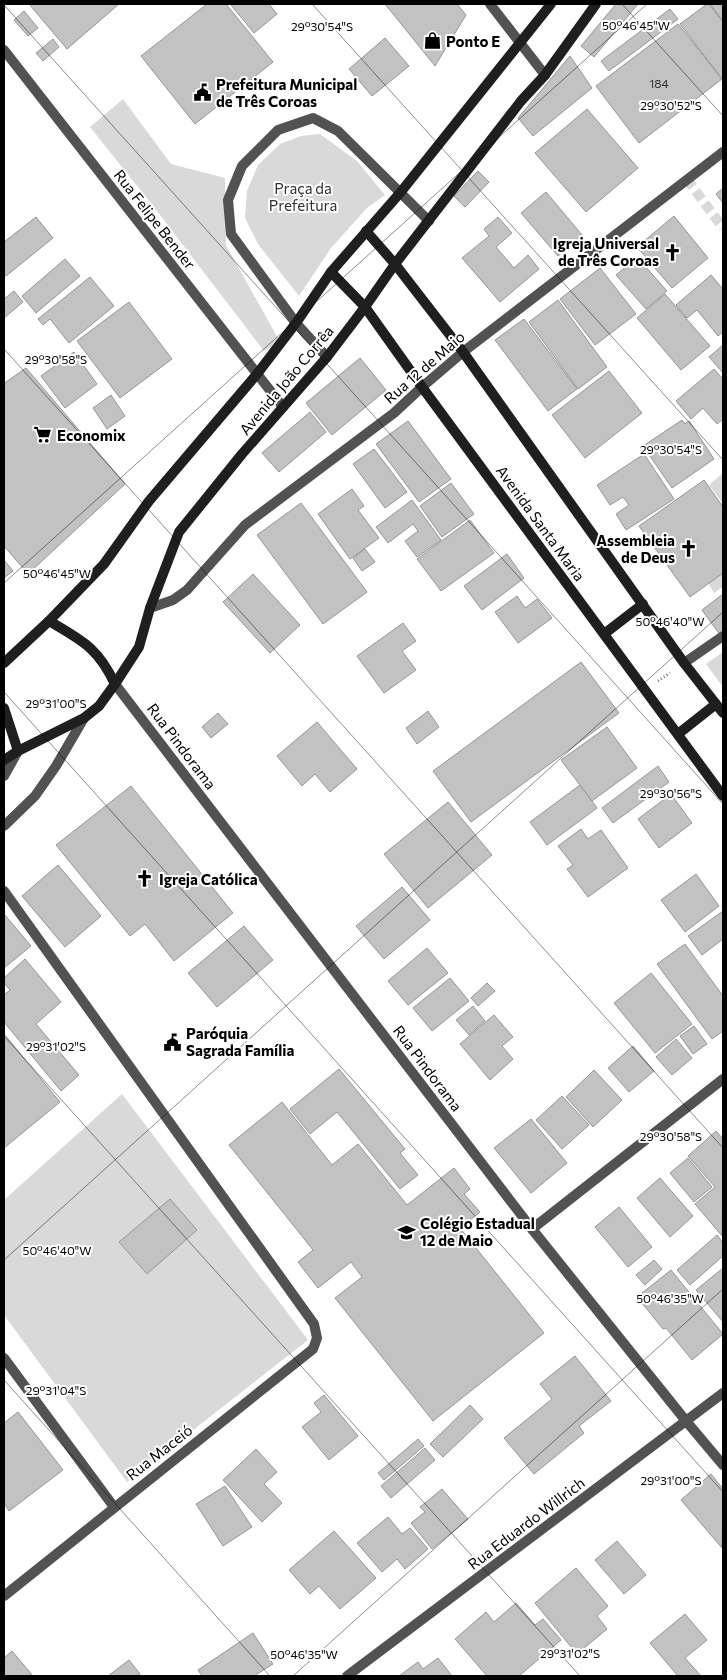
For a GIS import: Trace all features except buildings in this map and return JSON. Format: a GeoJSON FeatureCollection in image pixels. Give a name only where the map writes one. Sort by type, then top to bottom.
{"type":"FeatureCollection","features":[{"type":"Feature","properties":{"kind":"main road","name":"Avenida João Corrêa"},"geometry":{"type":"LineString","coordinates":[[4,663],[49,622],[104,564],[149,501],[257,374],[296,324],[331,272],[400,193],[551,4]]}},
{"type":"Feature","properties":{"kind":"main road","name":"Avenida João Corrêa"},"geometry":{"type":"LineString","coordinates":[[4,760],[84,718],[99,706],[116,684],[139,647],[150,608],[179,532],[327,357],[395,264],[521,101],[545,75],[596,4]]}},
{"type":"Feature","properties":{"kind":"main road"},"geometry":{"type":"LineString","coordinates":[[366,231],[395,264],[463,352],[684,663],[723,713]]}},
{"type":"Feature","properties":{"kind":"main road","name":"Avenida Santa Maria"},"geometry":{"type":"LineString","coordinates":[[331,272],[365,307],[723,796]]}},
{"type":"Feature","properties":{"kind":"main road"},"geometry":{"type":"LineString","coordinates":[[604,634],[643,604]]}},
{"type":"Feature","properties":{"kind":"main road"},"geometry":{"type":"LineString","coordinates":[[49,622],[84,642],[96,653],[116,684]]}},
{"type":"Feature","properties":{"kind":"main road"},"geometry":{"type":"LineString","coordinates":[[678,734],[716,704]]}},
{"type":"Feature","properties":{"kind":"main road"},"geometry":{"type":"LineString","coordinates":[[4,708],[18,751]]}},
{"type":"Feature","properties":{"kind":"street"},"geometry":{"type":"LineString","coordinates":[[490,4],[545,75]]}},
{"type":"Feature","properties":{"kind":"street","name":"Rua Felipe Bender"},"geometry":{"type":"LineString","coordinates":[[4,50],[283,407]]}},
{"type":"Feature","properties":{"kind":"street"},"geometry":{"type":"LineString","coordinates":[[327,357],[296,324],[231,234],[228,200],[242,166],[278,130],[313,118],[338,132],[429,221]]}},
{"type":"Feature","properties":{"kind":"street","name":"Rua 12 de Maio"},"geometry":{"type":"LineString","coordinates":[[150,608],[173,600],[187,590],[245,525],[394,413],[463,352],[723,152]]}},
{"type":"Feature","properties":{"kind":"street"},"geometry":{"type":"LineString","coordinates":[[684,663],[723,636]]}},
{"type":"Feature","properties":{"kind":"street","name":"Rua Pindorama"},"geometry":{"type":"LineString","coordinates":[[116,684],[532,1229],[723,1465]]}},
{"type":"Feature","properties":{"kind":"street"},"geometry":{"type":"LineString","coordinates":[[4,826],[35,796],[56,766],[84,718]]}},
{"type":"Feature","properties":{"kind":"street"},"geometry":{"type":"LineString","coordinates":[[4,776],[18,751]]}},
{"type":"Feature","properties":{"kind":"street","name":"Rua Maceió"},"geometry":{"type":"LineString","coordinates":[[4,891],[314,1324],[317,1338],[313,1349],[4,1596]]}},
{"type":"Feature","properties":{"kind":"street"},"geometry":{"type":"LineString","coordinates":[[532,1229],[723,1079]]}},
{"type":"Feature","properties":{"kind":"street"},"geometry":{"type":"LineString","coordinates":[[4,1358],[114,1507]]}},
{"type":"Feature","properties":{"kind":"street","name":"Rua Eduardo Willrich"},"geometry":{"type":"LineString","coordinates":[[347,1676],[723,1393]]}},
{"type":"Feature","properties":{"kind":"path"},"geometry":{"type":"LineString","coordinates":[[645,690],[684,663]]}},
{"type":"Feature","properties":{"kind":"green space"},"geometry":{"type":"Polygon","coordinates":[[[123,99],[171,164],[225,178],[226,245],[280,342],[264,351],[90,127],[123,99]]]}},
{"type":"Feature","properties":{"kind":"green space","name":"Praça da Prefeitura"},"geometry":{"type":"Polygon","coordinates":[[[320,134],[357,161],[385,195],[367,208],[331,248],[299,296],[258,244],[245,218],[247,191],[258,165],[280,144],[301,136],[320,134]]]}},
{"type":"Feature","properties":{"kind":"green space"},"geometry":{"type":"Polygon","coordinates":[[[723,473],[723,504],[709,485],[723,473]]]}},
{"type":"Feature","properties":{"kind":"green space"},"geometry":{"type":"Polygon","coordinates":[[[723,562],[723,587],[714,593],[704,576],[723,562]]]}},
{"type":"Feature","properties":{"kind":"green space"},"geometry":{"type":"Polygon","coordinates":[[[723,652],[723,687],[706,664],[723,652]]]}},
{"type":"Feature","properties":{"kind":"green space"},"geometry":{"type":"Polygon","coordinates":[[[122,1094],[308,1340],[127,1482],[4,1315],[4,1200],[122,1094]]]}},
{"type":"Feature","properties":{"kind":"tunnel"},"geometry":{"type":"LineString","coordinates":[[687,179],[723,228]]}},
{"type":"Feature","properties":{"kind":"place","name":"Ponto E"},"geometry":{"type":"Point","coordinates":[432,41]}},
{"type":"Feature","properties":{"kind":"place","name":"Prefeitura Municipal de Três Coroas"},"geometry":{"type":"Point","coordinates":[202,93]}},
{"type":"Feature","properties":{"kind":"place","name":"Igreja Universal de Três Coroas"},"geometry":{"type":"Point","coordinates":[673,252]}},
{"type":"Feature","properties":{"kind":"place","name":"Economix"},"geometry":{"type":"Point","coordinates":[43,435]}},
{"type":"Feature","properties":{"kind":"place","name":"Assembleia de Deus"},"geometry":{"type":"Point","coordinates":[689,549]}},
{"type":"Feature","properties":{"kind":"place","name":"Igreja Católica"},"geometry":{"type":"Point","coordinates":[145,879]}},
{"type":"Feature","properties":{"kind":"place","name":"Paróquia Sagrada Família"},"geometry":{"type":"Point","coordinates":[172,1042]}},
{"type":"Feature","properties":{"kind":"place","name":"Colégio Estadual 12 de Maio"},"geometry":{"type":"Point","coordinates":[406,1232]}}]}
